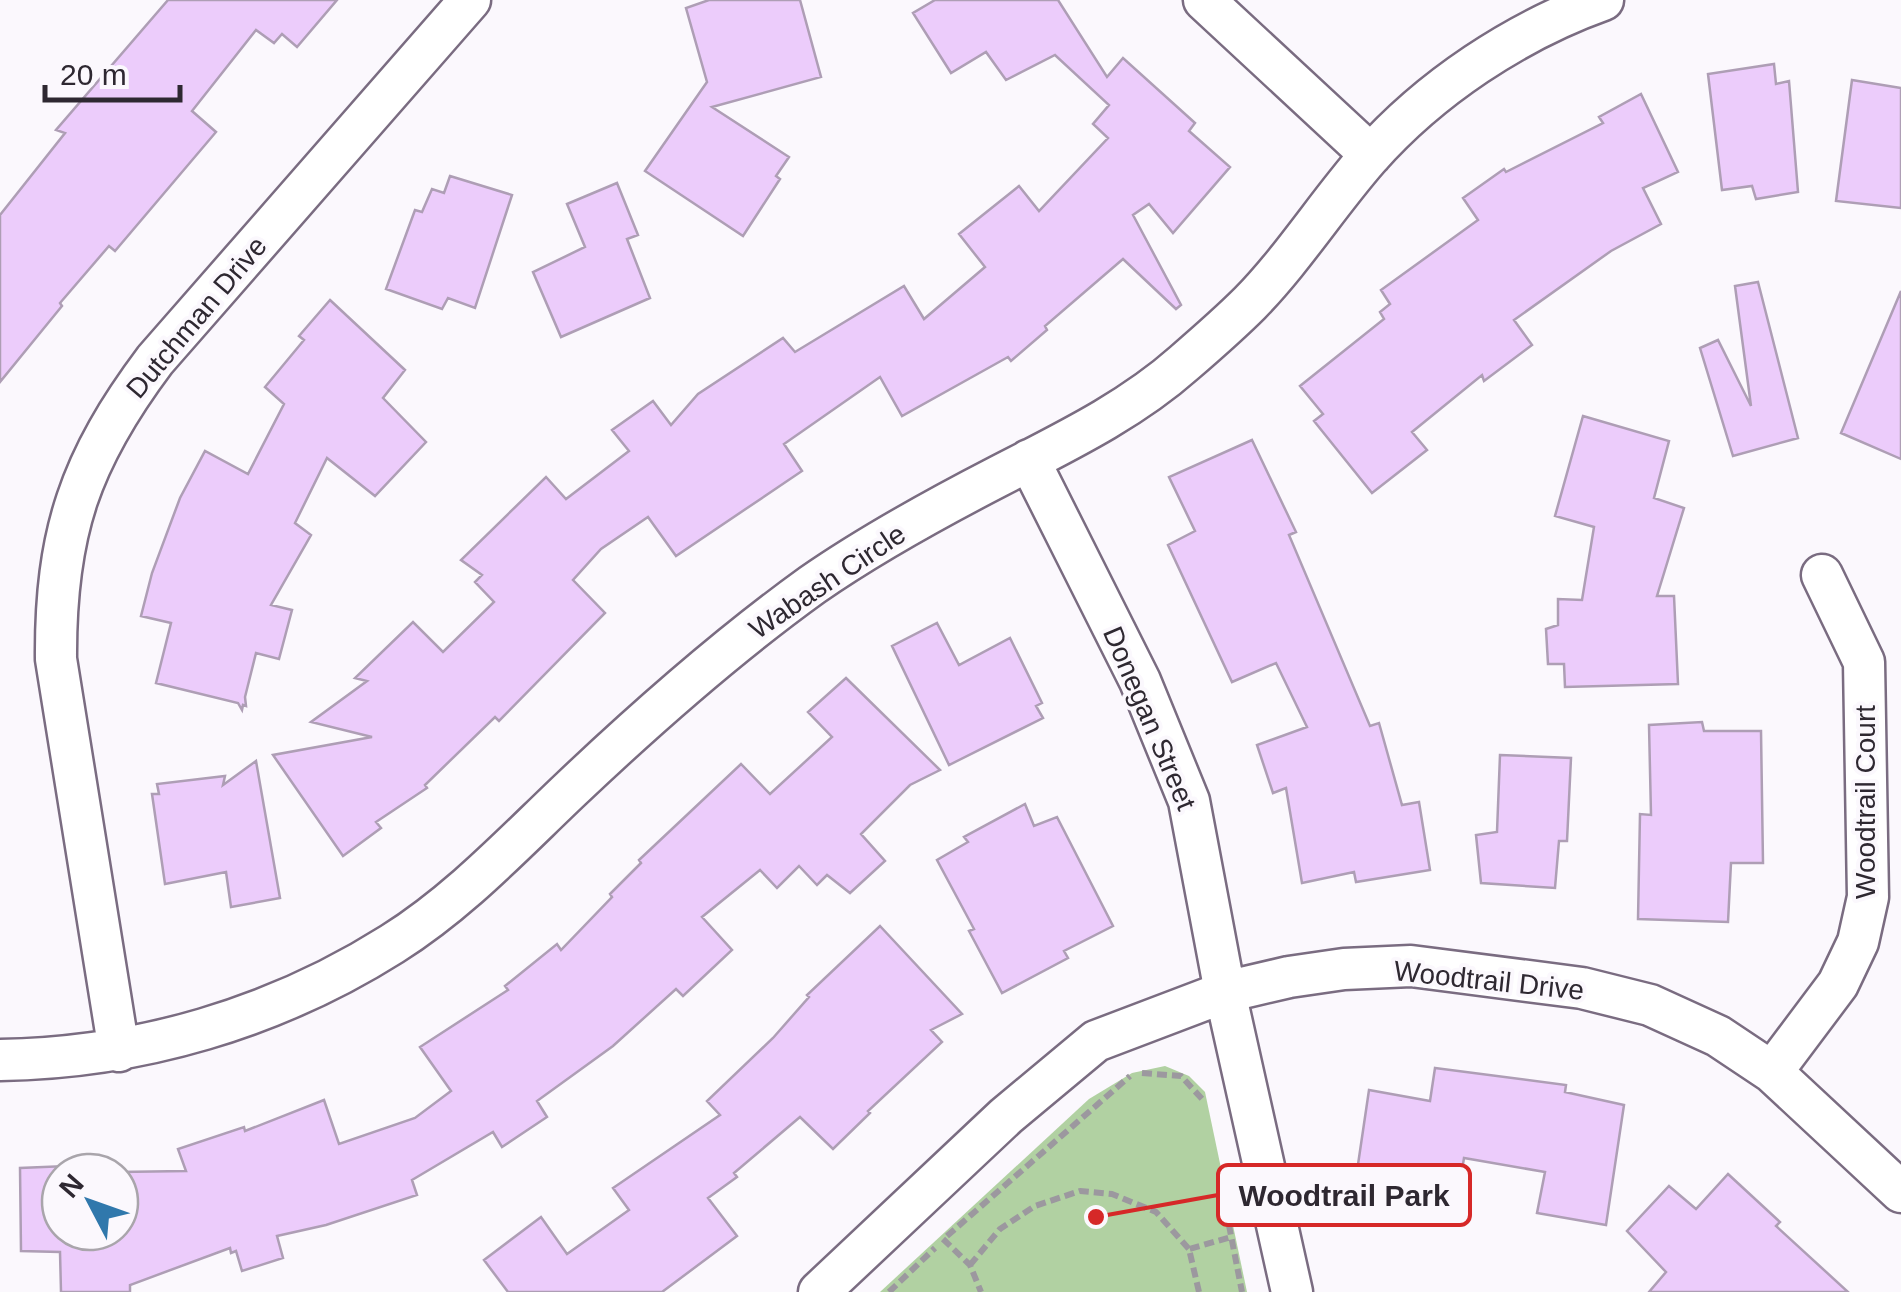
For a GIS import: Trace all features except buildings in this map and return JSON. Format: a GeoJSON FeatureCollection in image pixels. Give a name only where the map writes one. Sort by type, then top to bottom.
{"type":"FeatureCollection","features":[{"type":"Feature","properties":{"kind":"street","name":"Dutchman Drive"},"geometry":{"type":"LineString","coordinates":[[119,1051],[56,658],[56,598],[66,532],[96,450],[118,410],[155,360],[470,0]]}},
{"type":"Feature","properties":{"kind":"street"},"geometry":{"type":"LineString","coordinates":[[1204,0],[1371,155]]}},
{"type":"Feature","properties":{"kind":"street","name":"Wabash Circle"},"geometry":{"type":"LineString","coordinates":[[0,1060],[119,1051],[233,1022],[318,987],[395,942],[461,893],[714,659],[814,584],[923,515],[1108,418],[1180,368],[1251,302],[1371,155],[1428,100],[1493,54],[1578,9],[1604,0]]}},
{"type":"Feature","properties":{"kind":"street","name":"Donegan Street"},"geometry":{"type":"LineString","coordinates":[[1030,460],[1140,681],[1189,802],[1225,992],[1292,1292]]}},
{"type":"Feature","properties":{"kind":"street","name":"Woodtrail Court"},"geometry":{"type":"LineString","coordinates":[[1772,1072],[1838,984],[1858,942],[1868,897],[1864,662],[1822,575]]}},
{"type":"Feature","properties":{"kind":"street","name":"Woodtrail Drive"},"geometry":{"type":"LineString","coordinates":[[819,1292],[1064,1064],[1096,1041],[1225,992],[1325,972],[1411,966],[1582,988],[1667,1013],[1718,1036],[1772,1072],[1901,1192]]}},
{"type":"Feature","properties":{"kind":"path"},"geometry":{"type":"LineString","coordinates":[[889,1292],[943,1239],[1128,1077],[1147,1071],[1181,1076],[1204,1101]]}},
{"type":"Feature","properties":{"kind":"path"},"geometry":{"type":"LineString","coordinates":[[970,1265],[1000,1229],[1035,1206],[1080,1191],[1112,1194],[1156,1212],[1188,1249],[1198,1292]]}},
{"type":"Feature","properties":{"kind":"path"},"geometry":{"type":"LineString","coordinates":[[1224,1198],[1242,1292]]}},
{"type":"Feature","properties":{"kind":"path"},"geometry":{"type":"LineString","coordinates":[[1188,1249],[1231,1237]]}},
{"type":"Feature","properties":{"kind":"path"},"geometry":{"type":"LineString","coordinates":[[943,1239],[970,1265],[981,1292]]}},
{"type":"Feature","properties":{"kind":"green space"},"geometry":{"type":"Polygon","coordinates":[[[1165,1066],[1189,1076],[1205,1092],[1247,1292],[880,1292],[1089,1099],[1132,1073],[1165,1066]]]}},
{"type":"Feature","properties":{"kind":"place","name":"Woodtrail Park"},"geometry":{"type":"Point","coordinates":[1096,1217]}}]}
